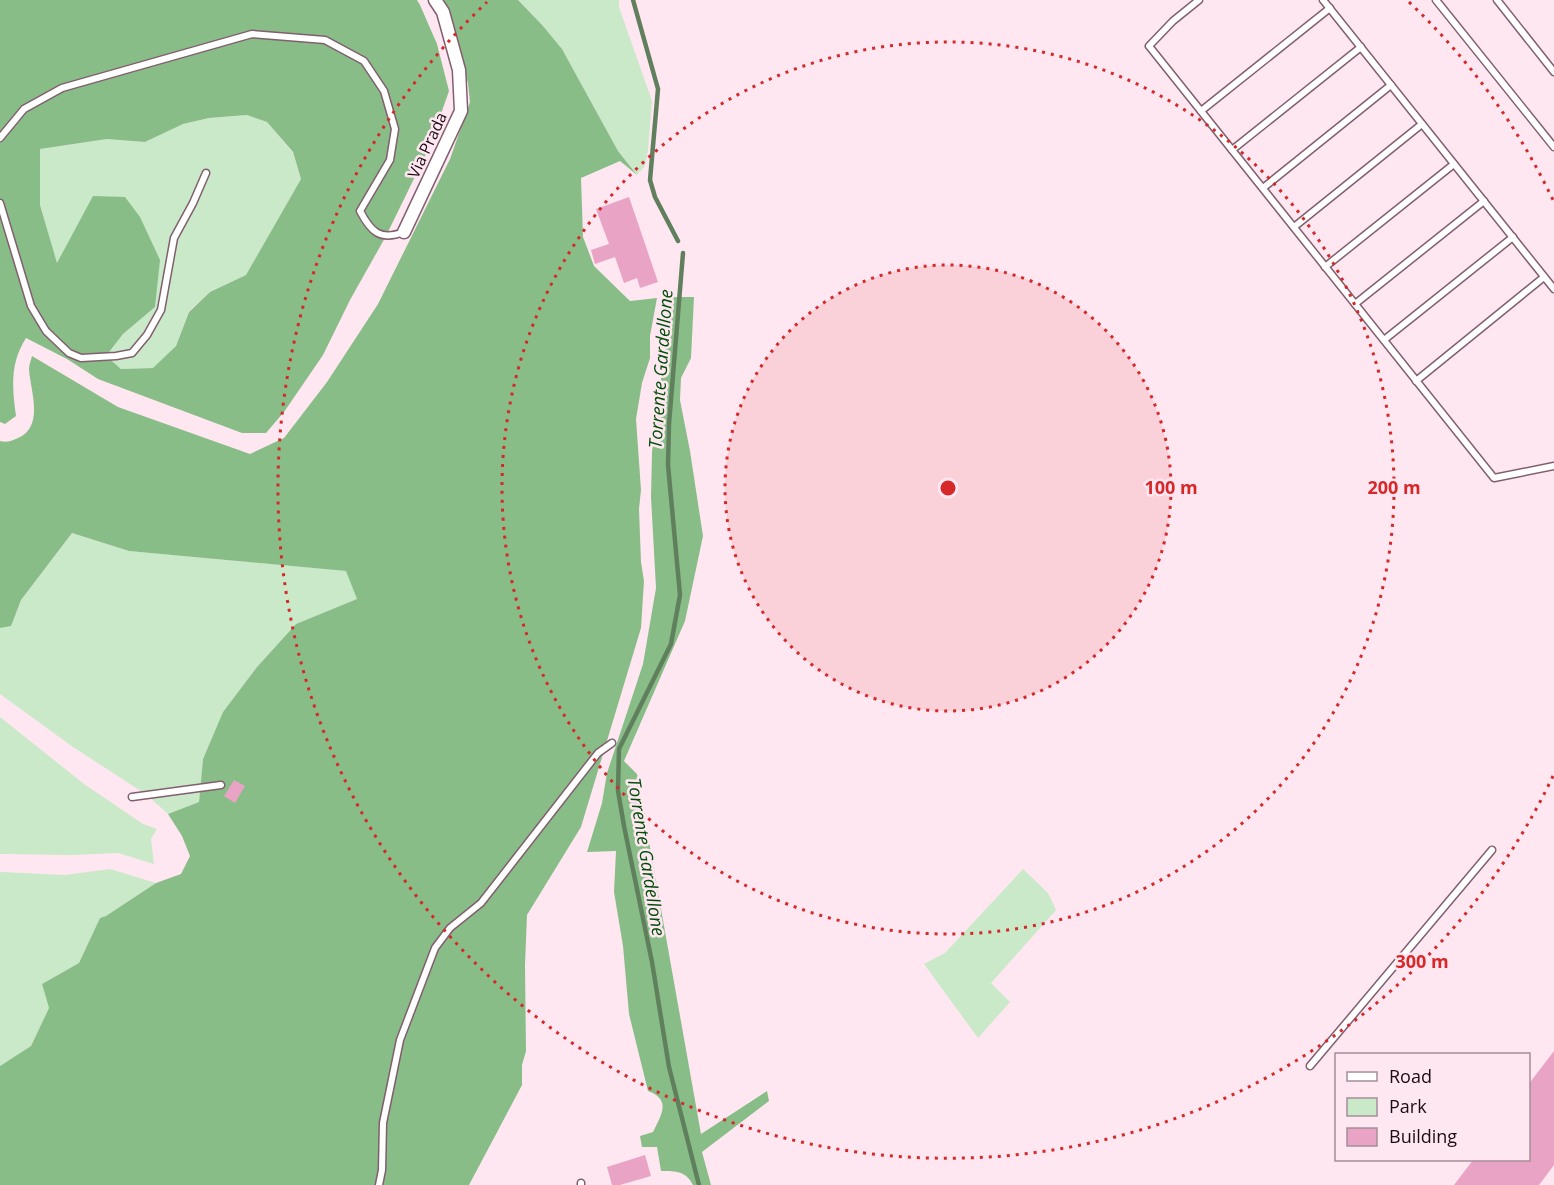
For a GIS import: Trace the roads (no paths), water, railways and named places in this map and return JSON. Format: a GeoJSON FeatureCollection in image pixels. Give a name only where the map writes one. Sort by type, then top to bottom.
{"type":"FeatureCollection","features":[{"type":"Feature","properties":{"kind":"street","name":"Via Prada"},"geometry":{"type":"LineString","coordinates":[[404,232],[461,111],[459,70],[443,12],[435,0]]}},
{"type":"Feature","properties":{"kind":"lane"},"geometry":{"type":"LineString","coordinates":[[1198,0],[1149,45],[1494,478],[1554,466]]}},
{"type":"Feature","properties":{"kind":"lane"},"geometry":{"type":"LineString","coordinates":[[1323,0],[1554,289]]}},
{"type":"Feature","properties":{"kind":"lane"},"geometry":{"type":"LineString","coordinates":[[1436,0],[1554,147]]}},
{"type":"Feature","properties":{"kind":"lane"},"geometry":{"type":"LineString","coordinates":[[1497,0],[1554,72]]}},
{"type":"Feature","properties":{"kind":"lane"},"geometry":{"type":"LineString","coordinates":[[1201,111],[1330,8]]}},
{"type":"Feature","properties":{"kind":"lane"},"geometry":{"type":"LineString","coordinates":[[0,138],[24,109],[62,88],[252,34],[325,40],[364,61],[384,91],[395,129],[390,160],[360,211],[366,224],[378,235],[386,236],[404,232]]}},
{"type":"Feature","properties":{"kind":"lane"},"geometry":{"type":"LineString","coordinates":[[1232,150],[1361,47]]}},
{"type":"Feature","properties":{"kind":"lane"},"geometry":{"type":"LineString","coordinates":[[1263,188],[1391,85]]}},
{"type":"Feature","properties":{"kind":"lane"},"geometry":{"type":"LineString","coordinates":[[1294,227],[1422,124]]}},
{"type":"Feature","properties":{"kind":"lane"},"geometry":{"type":"LineString","coordinates":[[1325,267],[1454,164]]}},
{"type":"Feature","properties":{"kind":"lane"},"geometry":{"type":"LineString","coordinates":[[0,203],[31,306],[46,331],[69,353],[81,358],[116,356],[132,353],[147,335],[161,310],[174,238],[206,173]]}},
{"type":"Feature","properties":{"kind":"lane"},"geometry":{"type":"LineString","coordinates":[[1355,304],[1484,201]]}},
{"type":"Feature","properties":{"kind":"lane"},"geometry":{"type":"LineString","coordinates":[[1384,340],[1513,237]]}},
{"type":"Feature","properties":{"kind":"lane"},"geometry":{"type":"LineString","coordinates":[[1416,381],[1544,277]]}},
{"type":"Feature","properties":{"kind":"lane"},"geometry":{"type":"LineString","coordinates":[[379,1185],[382,1170],[382,1124],[400,1040],[435,948],[450,928],[481,903],[598,753],[612,743]]}},
{"type":"Feature","properties":{"kind":"lane"},"geometry":{"type":"LineString","coordinates":[[132,797],[221,785]]}},
{"type":"Feature","properties":{"kind":"lane"},"geometry":{"type":"LineString","coordinates":[[1310,1066],[1492,850]]}},
{"type":"Feature","properties":{"kind":"waterway","name":"Torrente Gardellone"},"geometry":{"type":"LineString","coordinates":[[633,0],[658,89],[650,180],[655,197],[678,241]]}},
{"type":"Feature","properties":{"kind":"waterway","name":"Torrente Gardellone"},"geometry":{"type":"LineString","coordinates":[[683,253],[669,424],[668,465],[680,595],[671,644],[619,749],[618,791],[652,962],[669,1067],[699,1185]]}}]}
